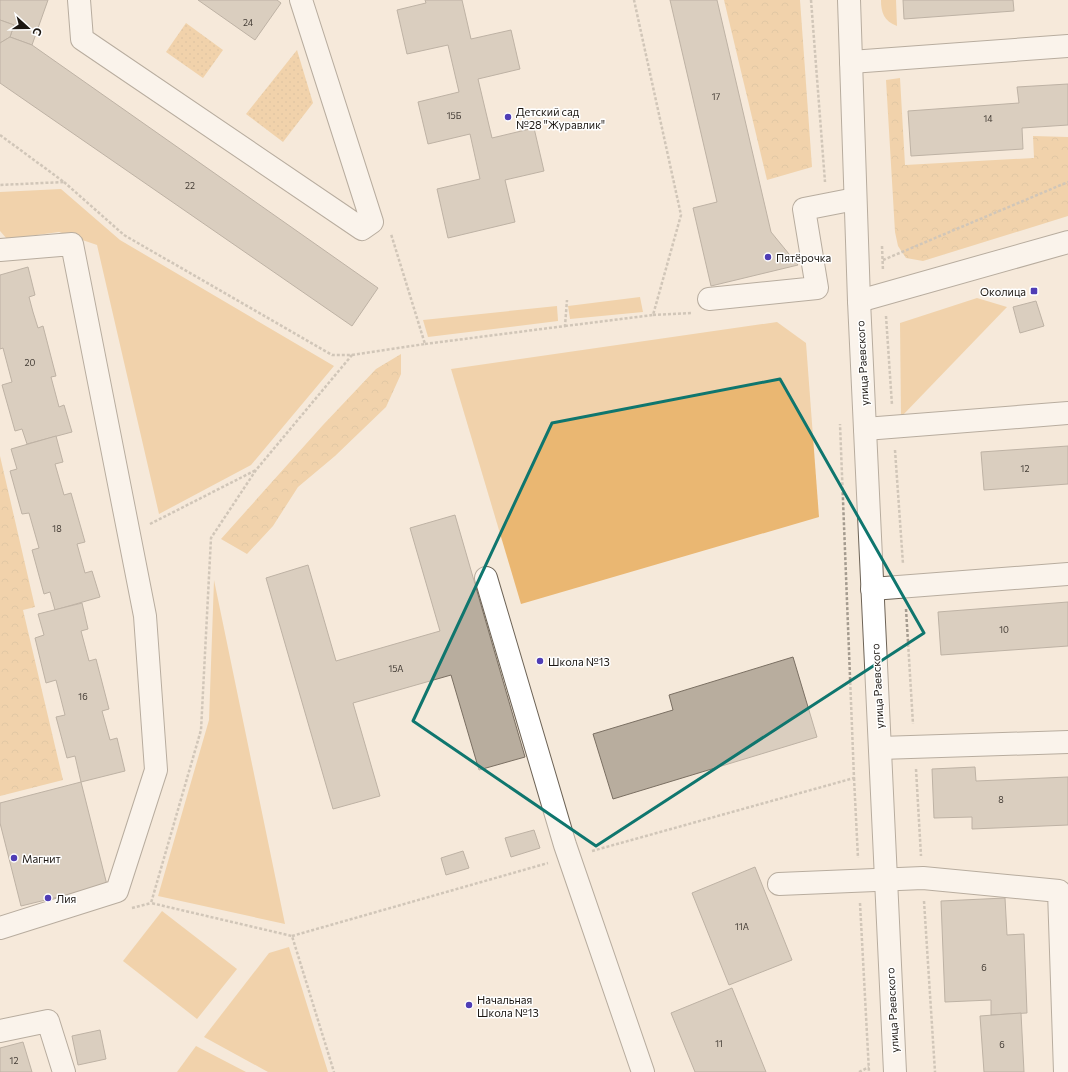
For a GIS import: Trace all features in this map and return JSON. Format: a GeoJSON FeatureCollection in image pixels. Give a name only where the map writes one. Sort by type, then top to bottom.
{"type":"FeatureCollection","features":[{"type":"Feature","properties":{"kind":"main road"},"geometry":{"type":"LineString","coordinates":[[79,0],[82,39],[362,229],[372,222],[301,0]]}},
{"type":"Feature","properties":{"kind":"main road","name":"улица Раевского"},"geometry":{"type":"LineString","coordinates":[[849,0],[859,301],[894,1072]]}},
{"type":"Feature","properties":{"kind":"main road"},"geometry":{"type":"LineString","coordinates":[[851,62],[1068,46]]}},
{"type":"Feature","properties":{"kind":"main road"},"geometry":{"type":"LineString","coordinates":[[701,306],[817,288],[804,209],[855,199]]}},
{"type":"Feature","properties":{"kind":"main road"},"geometry":{"type":"LineString","coordinates":[[859,301],[1068,242]]}},
{"type":"Feature","properties":{"kind":"main road"},"geometry":{"type":"LineString","coordinates":[[0,250],[72,244],[145,616],[156,770],[117,891],[0,928]]}},
{"type":"Feature","properties":{"kind":"main road"},"geometry":{"type":"LineString","coordinates":[[865,429],[1068,413]]}},
{"type":"Feature","properties":{"kind":"main road"},"geometry":{"type":"LineString","coordinates":[[872,589],[1068,574]]}},
{"type":"Feature","properties":{"kind":"main road"},"geometry":{"type":"LineString","coordinates":[[486,578],[569,858],[643,1072]]}},
{"type":"Feature","properties":{"kind":"main road"},"geometry":{"type":"LineString","coordinates":[[880,748],[1068,742]]}},
{"type":"Feature","properties":{"kind":"main road"},"geometry":{"type":"LineString","coordinates":[[779,884],[923,878],[1064,891],[1065,1072]]}},
{"type":"Feature","properties":{"kind":"main road"},"geometry":{"type":"LineString","coordinates":[[0,1031],[48,1021],[64,1072]]}},
{"type":"Feature","properties":{"kind":"path"},"geometry":{"type":"LineString","coordinates":[[634,0],[681,215],[653,315]]}},
{"type":"Feature","properties":{"kind":"path"},"geometry":{"type":"LineString","coordinates":[[811,0],[827,204]]}},
{"type":"Feature","properties":{"kind":"path"},"geometry":{"type":"LineString","coordinates":[[0,135],[64,182],[124,235],[332,355],[352,355],[256,470],[211,538],[202,730],[151,903],[292,936],[854,778]]}},
{"type":"Feature","properties":{"kind":"path"},"geometry":{"type":"LineString","coordinates":[[0,185],[64,182]]}},
{"type":"Feature","properties":{"kind":"path"},"geometry":{"type":"LineString","coordinates":[[883,260],[1068,182]]}},
{"type":"Feature","properties":{"kind":"path"},"geometry":{"type":"LineString","coordinates":[[882,245],[935,1072]]}},
{"type":"Feature","properties":{"kind":"path"},"geometry":{"type":"LineString","coordinates":[[565,326],[567,300]]}},
{"type":"Feature","properties":{"kind":"path"},"geometry":{"type":"LineString","coordinates":[[426,344],[653,315],[701,306]]}},
{"type":"Feature","properties":{"kind":"path"},"geometry":{"type":"LineString","coordinates":[[840,422],[854,778],[869,1072]]}},
{"type":"Feature","properties":{"kind":"path"},"geometry":{"type":"LineString","coordinates":[[130,535],[256,470]]}},
{"type":"Feature","properties":{"kind":"path"},"geometry":{"type":"LineString","coordinates":[[292,936],[334,1072]]}},
{"type":"Feature","properties":{"kind":"path"},"geometry":{"type":"LineString","coordinates":[[859,1072],[869,1067]]}},
{"type":"Feature","properties":{"kind":"highlighted area"},"geometry":{"type":"Polygon","coordinates":[[[780,379],[924,633],[596,846],[413,721],[552,423],[780,379]]]}},
{"type":"Feature","properties":{"kind":"green space"},"geometry":{"type":"Polygon","coordinates":[[[724,0],[800,0],[812,167],[767,180],[724,0]]]}},
{"type":"Feature","properties":{"kind":"green space"},"geometry":{"type":"Polygon","coordinates":[[[881,0],[896,0],[897,26],[889,22],[884,16],[881,0]]]}},
{"type":"Feature","properties":{"kind":"green space"},"geometry":{"type":"Polygon","coordinates":[[[186,23],[223,50],[203,78],[166,52],[186,23]]]}},
{"type":"Feature","properties":{"kind":"green space"},"geometry":{"type":"Polygon","coordinates":[[[297,50],[313,103],[283,142],[246,114],[297,50]]]}},
{"type":"Feature","properties":{"kind":"green space"},"geometry":{"type":"Polygon","coordinates":[[[900,78],[905,165],[1034,158],[1033,136],[1068,137],[1068,216],[923,261],[906,258],[898,246],[895,232],[886,80],[900,78]]]}},
{"type":"Feature","properties":{"kind":"green space"},"geometry":{"type":"Polygon","coordinates":[[[61,189],[120,240],[334,366],[251,465],[159,514],[97,245],[59,232],[7,239],[0,231],[0,192],[61,189]]]}},
{"type":"Feature","properties":{"kind":"green space"},"geometry":{"type":"Polygon","coordinates":[[[640,297],[643,312],[570,319],[568,306],[640,297]]]}},
{"type":"Feature","properties":{"kind":"green space"},"geometry":{"type":"Polygon","coordinates":[[[977,298],[1007,307],[901,417],[900,323],[977,298]]]}},
{"type":"Feature","properties":{"kind":"green space"},"geometry":{"type":"Polygon","coordinates":[[[557,306],[558,321],[428,337],[423,320],[557,306]]]}},
{"type":"Feature","properties":{"kind":"green space"},"geometry":{"type":"Polygon","coordinates":[[[777,322],[806,343],[819,517],[521,604],[451,369],[777,322]]]}},
{"type":"Feature","properties":{"kind":"green space"},"geometry":{"type":"Polygon","coordinates":[[[401,354],[401,374],[386,407],[335,456],[298,487],[273,526],[247,554],[221,539],[323,425],[376,369],[401,354]]]}},
{"type":"Feature","properties":{"kind":"green space"},"geometry":{"type":"Polygon","coordinates":[[[0,456],[35,607],[23,610],[63,780],[0,796],[0,456]]]}},
{"type":"Feature","properties":{"kind":"green space"},"geometry":{"type":"Polygon","coordinates":[[[214,580],[285,924],[158,896],[209,720],[214,580]]]}},
{"type":"Feature","properties":{"kind":"green space"},"geometry":{"type":"Polygon","coordinates":[[[162,911],[237,969],[197,1019],[123,961],[162,911]]]}},
{"type":"Feature","properties":{"kind":"green space"},"geometry":{"type":"Polygon","coordinates":[[[289,947],[328,1072],[268,1072],[204,1037],[269,953],[289,947]]]}},
{"type":"Feature","properties":{"kind":"green space"},"geometry":{"type":"Polygon","coordinates":[[[196,1046],[246,1072],[177,1072],[196,1046]]]}},
{"type":"Feature","properties":{"kind":"building"},"geometry":{"type":"Polygon","coordinates":[[[0,0],[48,0],[32,45],[10,37],[14,25],[0,20],[0,0]]]}},
{"type":"Feature","properties":{"kind":"building"},"geometry":{"type":"Polygon","coordinates":[[[198,0],[277,0],[281,3],[255,40],[198,0]]]}},
{"type":"Feature","properties":{"kind":"building"},"geometry":{"type":"Polygon","coordinates":[[[425,0],[462,0],[471,39],[511,30],[520,69],[478,79],[492,138],[534,128],[544,171],[505,180],[515,222],[448,238],[437,189],[480,179],[470,134],[428,144],[418,102],[459,92],[448,45],[407,54],[397,10],[426,3],[425,0]]]}},
{"type":"Feature","properties":{"kind":"building"},"geometry":{"type":"Polygon","coordinates":[[[670,0],[717,0],[771,232],[798,265],[711,286],[693,208],[717,202],[670,0]]]}},
{"type":"Feature","properties":{"kind":"building"},"geometry":{"type":"Polygon","coordinates":[[[903,0],[1013,0],[1014,11],[904,19],[903,0]]]}},
{"type":"Feature","properties":{"kind":"building"},"geometry":{"type":"Polygon","coordinates":[[[0,20],[14,25],[10,37],[0,43],[0,20]]]}},
{"type":"Feature","properties":{"kind":"building"},"geometry":{"type":"Polygon","coordinates":[[[10,37],[32,45],[378,288],[352,326],[0,83],[0,43],[10,37]]]}},
{"type":"Feature","properties":{"kind":"building"},"geometry":{"type":"Polygon","coordinates":[[[1068,84],[1068,125],[1022,128],[1023,149],[911,156],[908,111],[1019,103],[1017,87],[1068,84]]]}},
{"type":"Feature","properties":{"kind":"building"},"geometry":{"type":"Polygon","coordinates":[[[28,267],[35,295],[29,297],[33,312],[38,328],[43,326],[56,376],[51,377],[59,407],[64,405],[72,432],[27,444],[22,429],[15,431],[2,385],[12,382],[3,348],[0,349],[0,275],[28,267]]]}},
{"type":"Feature","properties":{"kind":"building"},"geometry":{"type":"Polygon","coordinates":[[[1036,301],[1044,326],[1020,333],[1013,307],[1036,301]]]}},
{"type":"Feature","properties":{"kind":"building"},"geometry":{"type":"Polygon","coordinates":[[[56,436],[63,462],[55,464],[64,495],[71,493],[85,542],[77,544],[85,573],[92,571],[100,597],[55,610],[50,592],[44,594],[32,550],[39,548],[29,513],[22,514],[10,471],[17,469],[11,449],[56,436]]]}},
{"type":"Feature","properties":{"kind":"building"},"geometry":{"type":"Polygon","coordinates":[[[1068,446],[1068,484],[984,490],[981,452],[1068,446]]]}},
{"type":"Feature","properties":{"kind":"building"},"geometry":{"type":"Polygon","coordinates":[[[455,515],[525,757],[479,770],[451,675],[353,703],[380,796],[333,809],[266,578],[308,565],[336,661],[440,631],[410,528],[455,515]]]}},
{"type":"Feature","properties":{"kind":"building"},"geometry":{"type":"Polygon","coordinates":[[[1068,602],[1068,646],[941,655],[938,612],[1068,602]]]}},
{"type":"Feature","properties":{"kind":"building"},"geometry":{"type":"Polygon","coordinates":[[[82,603],[88,629],[81,631],[89,661],[96,659],[109,709],[102,711],[110,740],[117,738],[125,771],[81,782],[75,756],[67,758],[56,717],[65,715],[56,680],[46,683],[35,638],[44,635],[38,614],[82,603]]]}},
{"type":"Feature","properties":{"kind":"building"},"geometry":{"type":"Polygon","coordinates":[[[793,657],[817,737],[613,799],[593,734],[673,710],[669,695],[793,657]]]}},
{"type":"Feature","properties":{"kind":"building"},"geometry":{"type":"Polygon","coordinates":[[[975,767],[976,781],[1068,777],[1068,825],[972,829],[972,817],[934,818],[932,769],[975,767]]]}},
{"type":"Feature","properties":{"kind":"building"},"geometry":{"type":"Polygon","coordinates":[[[81,782],[107,885],[21,906],[0,823],[0,803],[81,782]]]}},
{"type":"Feature","properties":{"kind":"building"},"geometry":{"type":"Polygon","coordinates":[[[534,830],[540,848],[511,857],[505,838],[534,830]]]}},
{"type":"Feature","properties":{"kind":"building"},"geometry":{"type":"Polygon","coordinates":[[[463,851],[469,868],[446,875],[441,858],[463,851]]]}},
{"type":"Feature","properties":{"kind":"building"},"geometry":{"type":"Polygon","coordinates":[[[755,867],[792,960],[729,985],[692,893],[755,867]]]}},
{"type":"Feature","properties":{"kind":"building"},"geometry":{"type":"Polygon","coordinates":[[[1005,898],[1007,935],[1024,934],[1027,1013],[991,1015],[991,1000],[945,1002],[941,901],[1005,898]]]}},
{"type":"Feature","properties":{"kind":"building"},"geometry":{"type":"Polygon","coordinates":[[[732,988],[766,1072],[695,1072],[671,1013],[732,988]]]}},
{"type":"Feature","properties":{"kind":"building"},"geometry":{"type":"Polygon","coordinates":[[[1021,1013],[1024,1072],[984,1072],[980,1016],[1021,1013]]]}},
{"type":"Feature","properties":{"kind":"building"},"geometry":{"type":"Polygon","coordinates":[[[100,1030],[106,1059],[78,1065],[72,1036],[100,1030]]]}},
{"type":"Feature","properties":{"kind":"building"},"geometry":{"type":"Polygon","coordinates":[[[23,1042],[32,1072],[0,1072],[0,1048],[23,1042]]]}},
{"type":"Feature","properties":{"kind":"place","name":"Детский сад №28 \"Журавлик\""},"geometry":{"type":"Point","coordinates":[508,117]}},
{"type":"Feature","properties":{"kind":"place","name":"Пятёрочка"},"geometry":{"type":"Point","coordinates":[768,257]}},
{"type":"Feature","properties":{"kind":"place","name":"Околица"},"geometry":{"type":"Point","coordinates":[1034,291]}},
{"type":"Feature","properties":{"kind":"place","name":"Школа №13"},"geometry":{"type":"Point","coordinates":[540,661]}},
{"type":"Feature","properties":{"kind":"place","name":"Магнит"},"geometry":{"type":"Point","coordinates":[14,858]}},
{"type":"Feature","properties":{"kind":"place","name":"Лия"},"geometry":{"type":"Point","coordinates":[48,898]}},
{"type":"Feature","properties":{"kind":"place","name":"Начальная Школа №13"},"geometry":{"type":"Point","coordinates":[469,1005]}}]}
